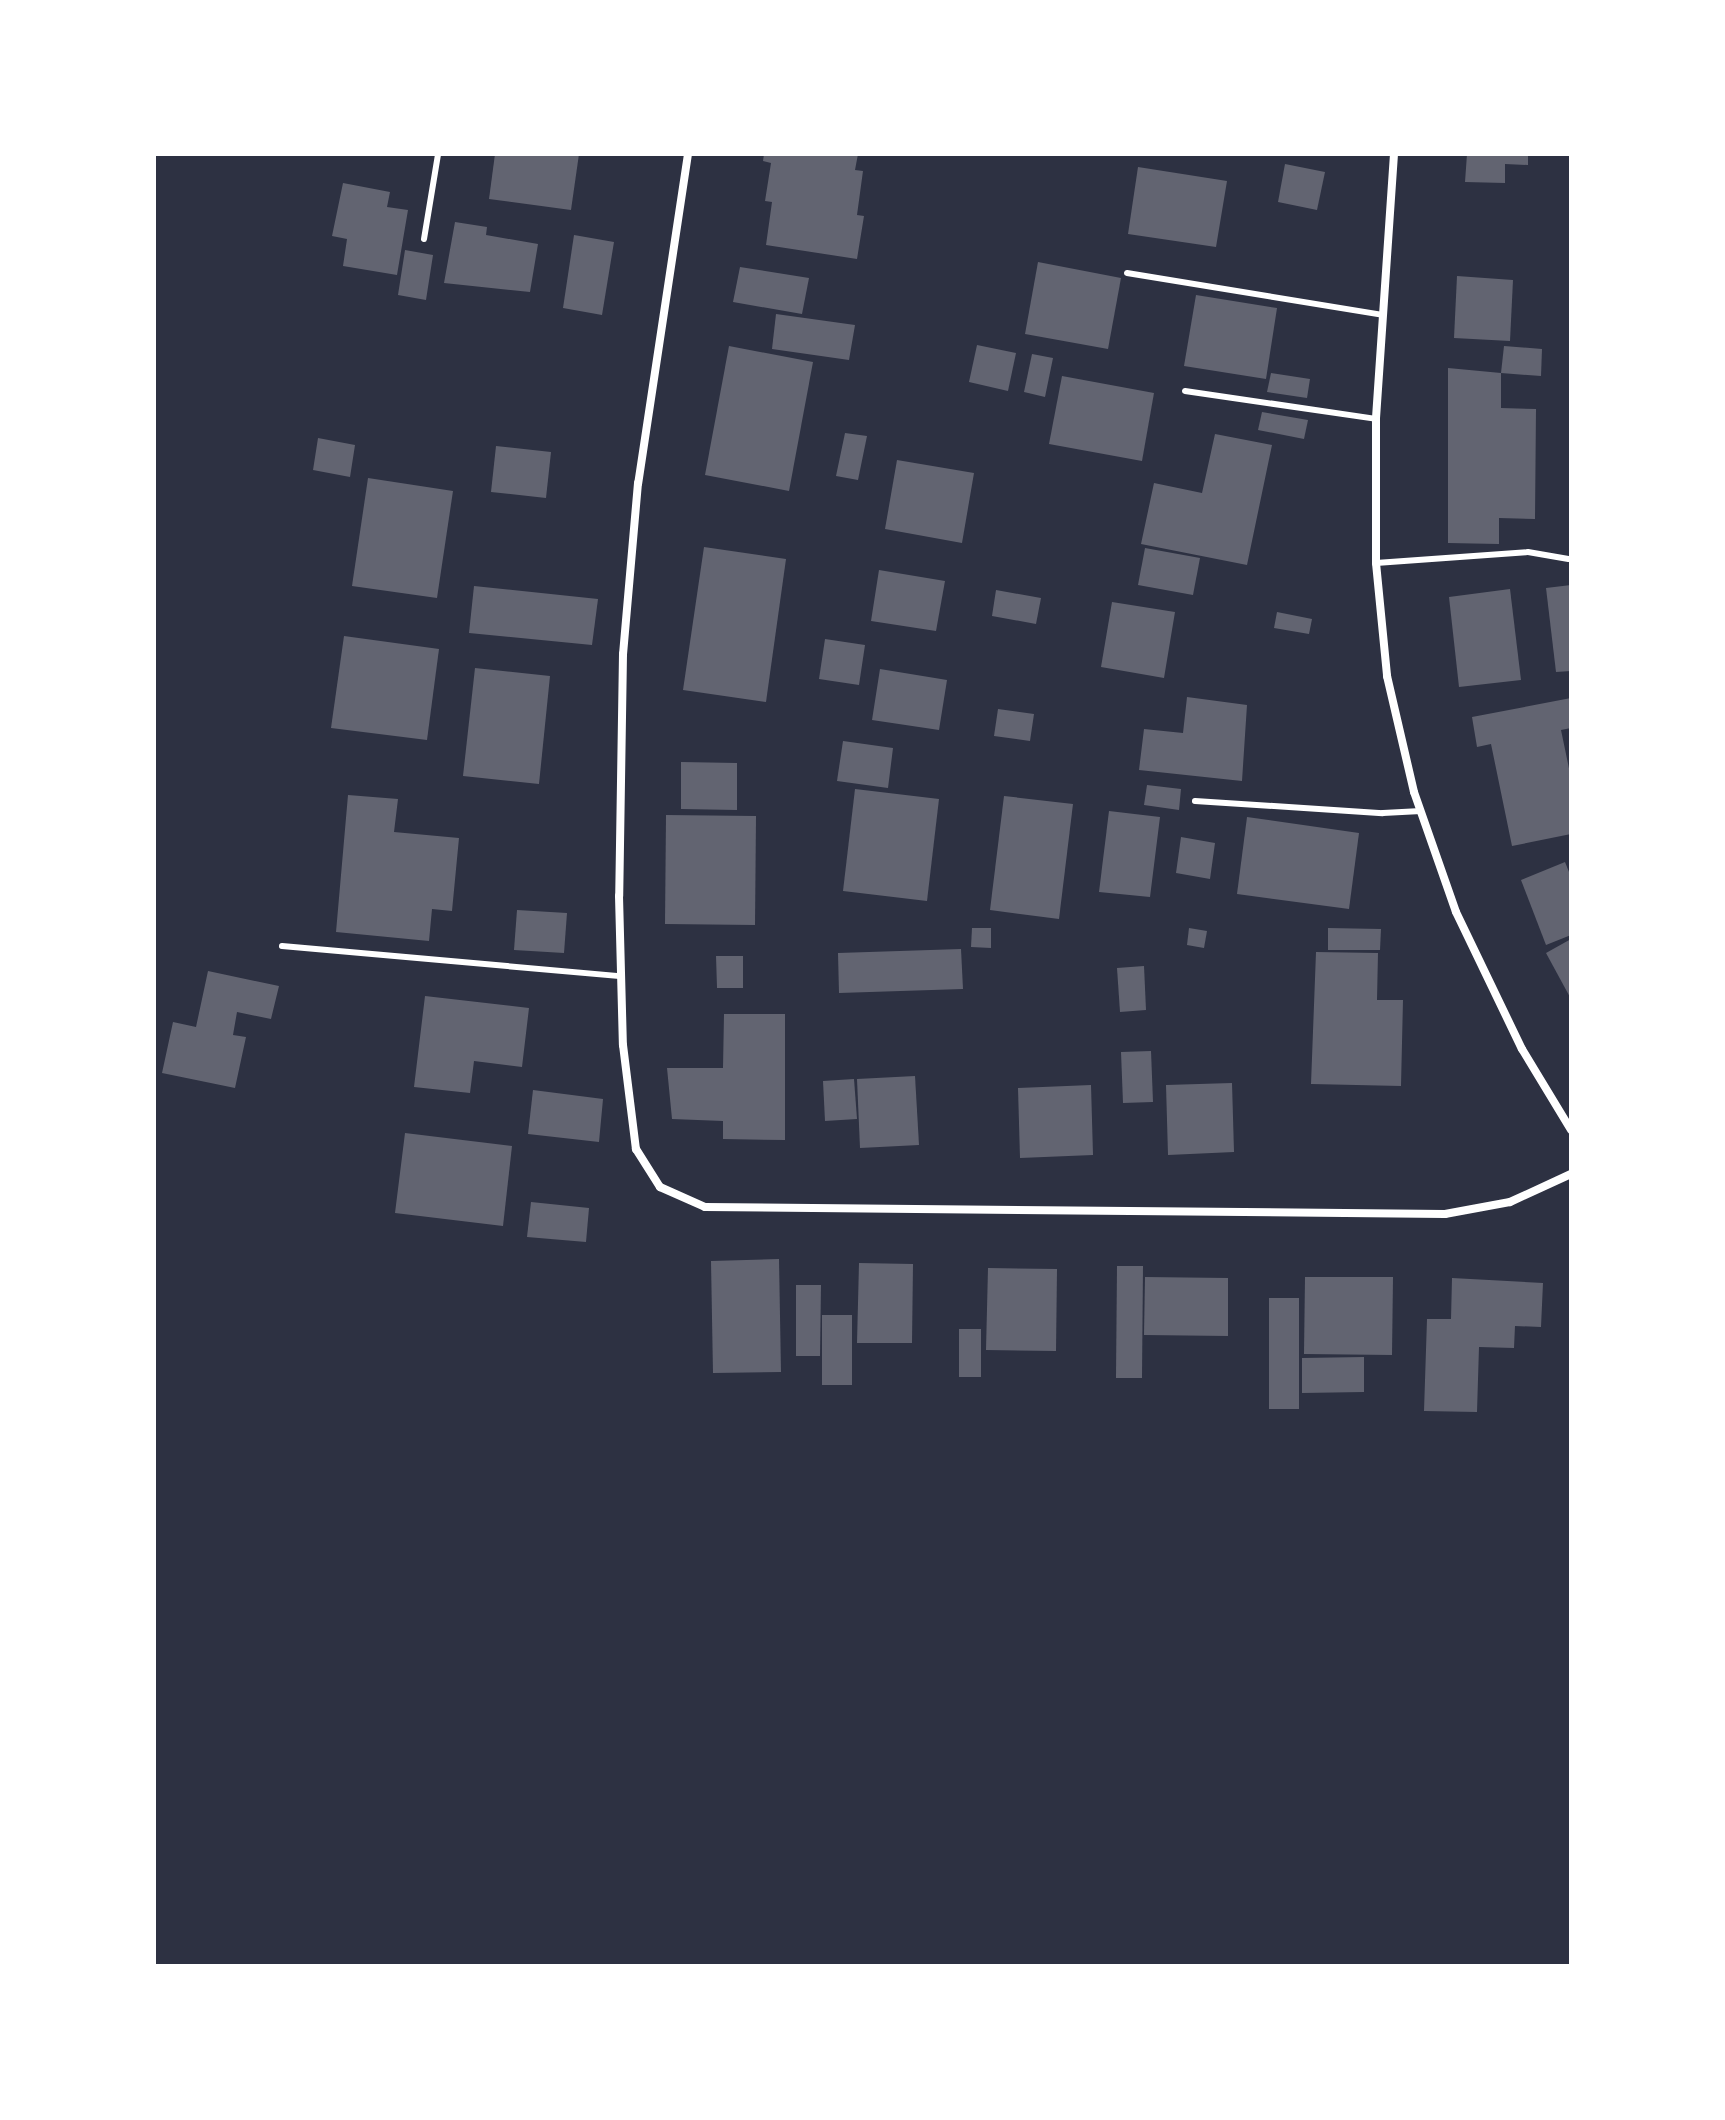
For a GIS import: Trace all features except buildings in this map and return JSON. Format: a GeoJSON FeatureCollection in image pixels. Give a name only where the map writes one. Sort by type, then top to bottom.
{"type":"FeatureCollection","features":[{"type":"Feature","properties":{"kind":"street"},"geometry":{"type":"LineString","coordinates":[[688,154],[638,483],[623,654],[620,976],[636,1149],[660,1187],[705,1207],[1445,1214],[1510,1202],[1571,1174]]}},
{"type":"Feature","properties":{"kind":"street"},"geometry":{"type":"LineString","coordinates":[[1394,154],[1376,419],[1376,563],[1387,676],[1421,811],[1456,912],[1522,1049],[1571,1130]]}},
{"type":"Feature","properties":{"kind":"lane"},"geometry":{"type":"LineString","coordinates":[[424,239],[438,154]]}},
{"type":"Feature","properties":{"kind":"lane"},"geometry":{"type":"LineString","coordinates":[[1127,273],[1383,315]]}},
{"type":"Feature","properties":{"kind":"lane"},"geometry":{"type":"LineString","coordinates":[[1185,391],[1376,419]]}},
{"type":"Feature","properties":{"kind":"lane"},"geometry":{"type":"LineString","coordinates":[[1376,563],[1528,552],[1568,559]]}},
{"type":"Feature","properties":{"kind":"lane"},"geometry":{"type":"LineString","coordinates":[[1195,801],[1383,813],[1421,811]]}},
{"type":"Feature","properties":{"kind":"lane"},"geometry":{"type":"LineString","coordinates":[[282,946],[620,976]]}}]}
